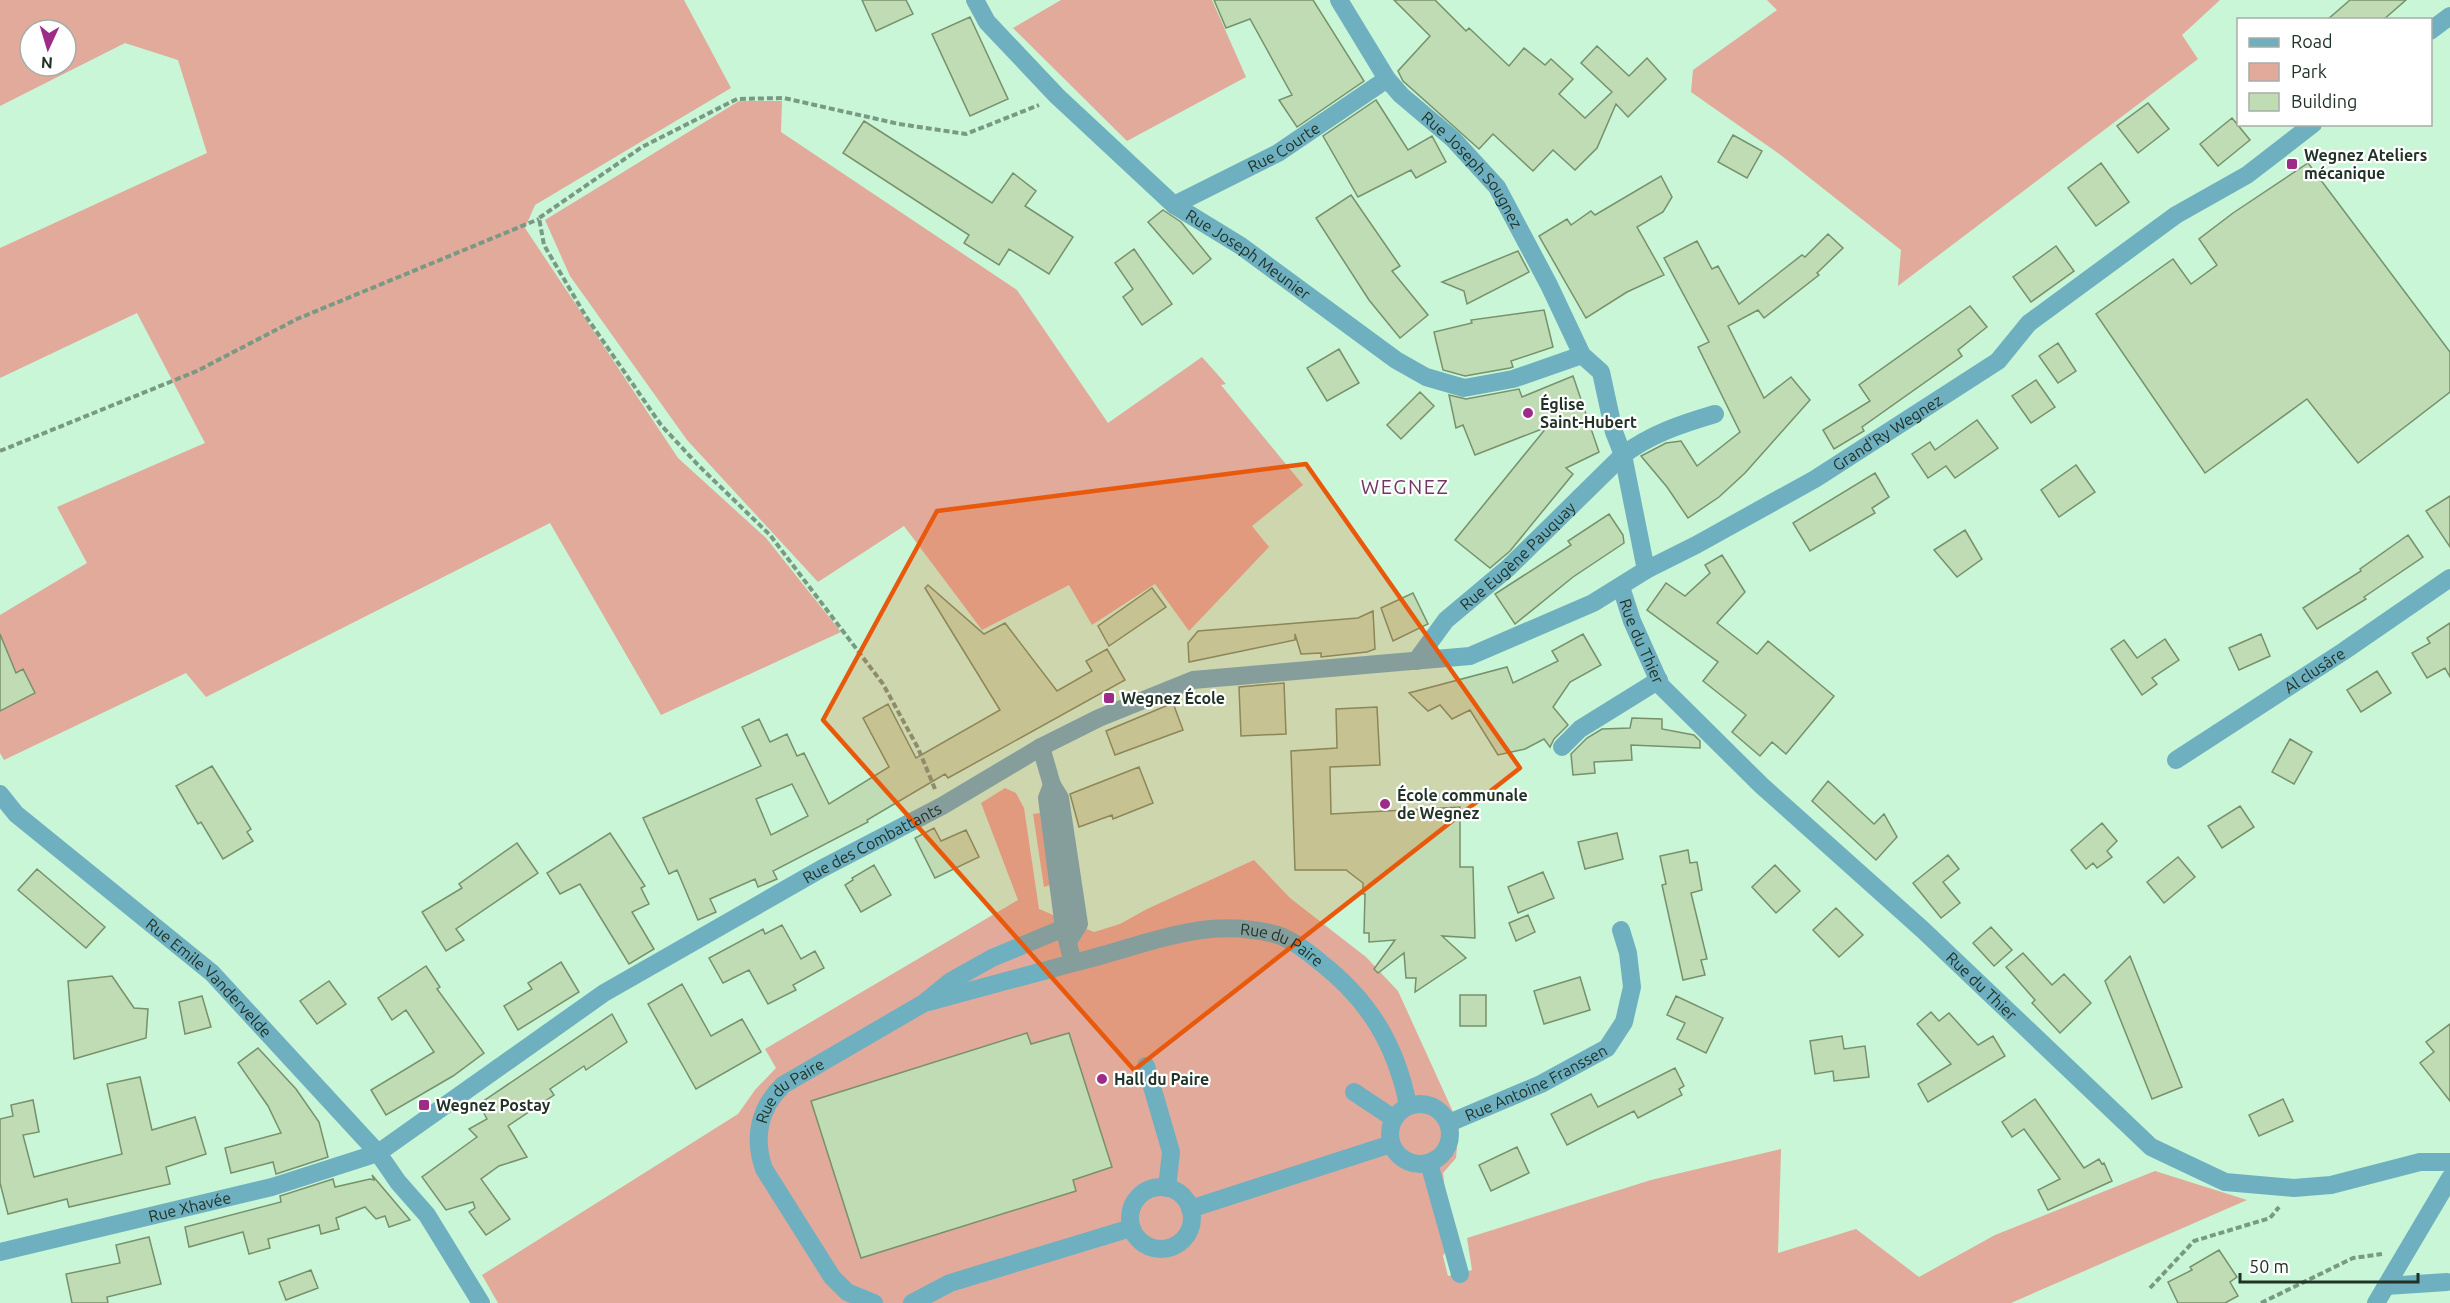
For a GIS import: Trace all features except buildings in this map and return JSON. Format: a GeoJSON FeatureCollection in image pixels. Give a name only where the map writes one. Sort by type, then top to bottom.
{"type":"FeatureCollection","features":[{"type":"Feature","properties":{"kind":"street","name":"Rue Joseph Meunier"},"geometry":{"type":"LineString","coordinates":[[975,0],[987,22],[1057,96],[1174,205],[1241,246],[1396,360],[1426,377],[1453,387],[1464,388],[1513,379],[1582,355]]}},
{"type":"Feature","properties":{"kind":"street","name":"Rue Joseph Sougnez"},"geometry":{"type":"LineString","coordinates":[[1339,0],[1387,79],[1401,95],[1453,139],[1497,187],[1549,285],[1582,355],[1601,372],[1614,432],[1623,455],[1646,570]]}},
{"type":"Feature","properties":{"kind":"street"},"geometry":{"type":"LineString","coordinates":[[2432,30],[2450,16]]}},
{"type":"Feature","properties":{"kind":"street","name":"Rue Courte"},"geometry":{"type":"LineString","coordinates":[[1174,205],[1278,153],[1387,79]]}},
{"type":"Feature","properties":{"kind":"street","name":"Grand'Ry Wegnez"},"geometry":{"type":"LineString","coordinates":[[1416,661],[1470,656],[1593,603],[1621,588],[1646,570],[1815,479],[1998,361],[2029,323],[2176,215],[2247,175],[2310,126]]}},
{"type":"Feature","properties":{"kind":"street","name":"Rue Eugène Pauquay"},"geometry":{"type":"LineString","coordinates":[[1416,661],[1446,620],[1508,568],[1623,455],[1641,441],[1673,426],[1715,414]]}},
{"type":"Feature","properties":{"kind":"street","name":"Al clusâre"},"geometry":{"type":"LineString","coordinates":[[2175,760],[2344,651],[2450,578]]}},
{"type":"Feature","properties":{"kind":"street","name":"Rue du Thier"},"geometry":{"type":"LineString","coordinates":[[1621,588],[1632,621],[1661,686],[1761,785],[1923,930],[2151,1148],[2225,1182],[2295,1188],[2331,1185],[2420,1162],[2450,1162]]}},
{"type":"Feature","properties":{"kind":"street","name":"Rue des Combattants"},"geometry":{"type":"LineString","coordinates":[[378,1153],[604,993],[820,869],[942,806],[1041,747],[1099,718],[1193,680],[1416,661]]}},
{"type":"Feature","properties":{"kind":"street"},"geometry":{"type":"LineString","coordinates":[[1562,747],[1580,729],[1659,680]]}},
{"type":"Feature","properties":{"kind":"street"},"geometry":{"type":"LineString","coordinates":[[1041,747],[1052,785],[1047,798],[1067,934],[1074,963]]}},
{"type":"Feature","properties":{"kind":"street","name":"Rue Emile Vandervelde"},"geometry":{"type":"LineString","coordinates":[[0,794],[16,814],[212,973],[378,1153],[398,1182],[427,1215],[481,1303]]}},
{"type":"Feature","properties":{"kind":"street","name":"Rue du Paire"},"geometry":{"type":"LineString","coordinates":[[924,1003],[1187,933],[1212,929],[1246,929],[1280,936],[1306,950],[1325,965],[1366,1006],[1386,1037],[1402,1076],[1408,1106]]}},
{"type":"Feature","properties":{"kind":"street","name":"Rue Antoine Franssen"},"geometry":{"type":"LineString","coordinates":[[1449,1123],[1541,1084],[1607,1048],[1624,1022],[1632,987],[1628,953],[1621,930]]}},
{"type":"Feature","properties":{"kind":"street","name":"Rue du Paire"},"geometry":{"type":"LineString","coordinates":[[874,1303],[847,1292],[832,1277],[764,1169],[758,1154],[759,1124],[771,1096],[783,1084],[924,1003],[951,981],[992,958],[1067,934]]}},
{"type":"Feature","properties":{"kind":"street"},"geometry":{"type":"LineString","coordinates":[[1146,1066],[1171,1152],[1167,1188]]}},
{"type":"Feature","properties":{"kind":"street"},"geometry":{"type":"LineString","coordinates":[[1354,1092],[1393,1118]]}},
{"type":"Feature","properties":{"kind":"street"},"geometry":{"type":"LineString","coordinates":[[1418,1103],[1436,1108],[1449,1123],[1451,1133],[1445,1151],[1428,1163],[1411,1163],[1403,1159],[1391,1144],[1389,1136],[1393,1118],[1408,1106],[1418,1103]]}},
{"type":"Feature","properties":{"kind":"street"},"geometry":{"type":"LineString","coordinates":[[1190,1209],[1391,1144]]}},
{"type":"Feature","properties":{"kind":"street","name":"Rue Xhavée"},"geometry":{"type":"LineString","coordinates":[[0,1252],[272,1186],[378,1153]]}},
{"type":"Feature","properties":{"kind":"street"},"geometry":{"type":"LineString","coordinates":[[1428,1163],[1460,1274]]}},
{"type":"Feature","properties":{"kind":"street"},"geometry":{"type":"LineString","coordinates":[[2376,1303],[2450,1179]]}},
{"type":"Feature","properties":{"kind":"street"},"geometry":{"type":"LineString","coordinates":[[1158,1187],[1167,1188],[1182,1196],[1190,1209],[1192,1220],[1184,1239],[1165,1249],[1144,1244],[1131,1228],[1131,1209],[1141,1194],[1158,1187]]}},
{"type":"Feature","properties":{"kind":"street"},"geometry":{"type":"LineString","coordinates":[[912,1303],[950,1283],[1131,1228]]}},
{"type":"Feature","properties":{"kind":"street"},"geometry":{"type":"LineString","coordinates":[[2386,1286],[2447,1282]]}},
{"type":"Feature","properties":{"kind":"path"},"geometry":{"type":"LineString","coordinates":[[0,451],[197,371],[297,318],[539,218],[642,147],[737,99],[784,98],[898,124],[966,134],[1029,110],[1057,96]]}},
{"type":"Feature","properties":{"kind":"path"},"geometry":{"type":"LineString","coordinates":[[539,218],[544,245],[579,305],[661,425],[699,466],[770,535],[882,684],[918,748],[942,806]]}},
{"type":"Feature","properties":{"kind":"path"},"geometry":{"type":"LineString","coordinates":[[2150,1288],[2194,1241],[2270,1218],[2295,1188]]}},
{"type":"Feature","properties":{"kind":"path"},"geometry":{"type":"LineString","coordinates":[[2260,1303],[2353,1258],[2407,1250]]}},
{"type":"Feature","properties":{"kind":"highlighted area"},"geometry":{"type":"Polygon","coordinates":[[[1306,464],[1520,768],[1134,1070],[823,720],[937,511],[1306,464]]]}},
{"type":"Feature","properties":{"kind":"green space"},"geometry":{"type":"Polygon","coordinates":[[[0,0],[684,0],[731,88],[535,205],[525,228],[678,458],[766,538],[841,632],[661,715],[550,523],[206,697],[186,673],[4,760],[0,753],[0,615],[87,563],[57,507],[205,443],[137,313],[0,378],[0,248],[207,153],[178,60],[125,43],[78,67],[78,18],[18,18],[18,78],[56,78],[0,106],[0,0]]]}},
{"type":"Feature","properties":{"kind":"green space"},"geometry":{"type":"Polygon","coordinates":[[[1061,0],[1212,0],[1246,77],[1127,141],[1013,28],[1061,0]]]}},
{"type":"Feature","properties":{"kind":"green space"},"geometry":{"type":"Polygon","coordinates":[[[1767,0],[2220,0],[2182,35],[2198,59],[1898,286],[1901,250],[1782,156],[1691,92],[1693,70],[1777,10],[1767,0]]]}},
{"type":"Feature","properties":{"kind":"green space"},"geometry":{"type":"Polygon","coordinates":[[[739,101],[782,101],[781,132],[1017,290],[1108,423],[1202,357],[1226,384],[1221,385],[1303,485],[1252,526],[1269,547],[1189,631],[1155,584],[1092,625],[1069,585],[982,630],[904,526],[818,582],[687,440],[570,276],[545,220],[739,101]]]}},
{"type":"Feature","properties":{"kind":"green space","name":"Hall du Paire"},"geometry":{"type":"Polygon","coordinates":[[[1005,788],[1016,793],[1024,808],[1039,909],[1094,932],[1120,924],[1147,909],[1254,860],[1290,898],[1366,957],[1398,991],[1459,1125],[1456,1158],[1443,1173],[1451,1243],[1443,1256],[1448,1276],[1472,1270],[1467,1238],[1651,1180],[1781,1149],[1778,1253],[1856,1229],[1919,1277],[1995,1235],[2155,1171],[2247,1200],[2011,1303],[498,1303],[482,1275],[738,1114],[755,1090],[776,1068],[765,1049],[1018,900],[981,803],[1005,788]]]}},
{"type":"Feature","properties":{"kind":"green space"},"geometry":{"type":"Polygon","coordinates":[[[1040,813],[1050,885],[1044,887],[1033,814],[1040,813]]]}},
{"type":"Feature","properties":{"kind":"place","name":"Wegnez Ateliers mécanique"},"geometry":{"type":"Point","coordinates":[2292,164]}},
{"type":"Feature","properties":{"kind":"place","name":"Église Saint-Hubert"},"geometry":{"type":"Point","coordinates":[1528,413]}},
{"type":"Feature","properties":{"kind":"place","name":"Wegnez École"},"geometry":{"type":"Point","coordinates":[1109,698]}},
{"type":"Feature","properties":{"kind":"place","name":"École communale de Wegnez"},"geometry":{"type":"Point","coordinates":[1385,804]}},
{"type":"Feature","properties":{"kind":"place","name":"Hall du Paire"},"geometry":{"type":"Point","coordinates":[1102,1079]}},
{"type":"Feature","properties":{"kind":"place","name":"Wegnez Postay"},"geometry":{"type":"Point","coordinates":[424,1105]}},
{"type":"Feature","properties":{"kind":"district","name":"WEGNEZ"},"geometry":{"type":"Point","coordinates":[1405,486]}}]}
